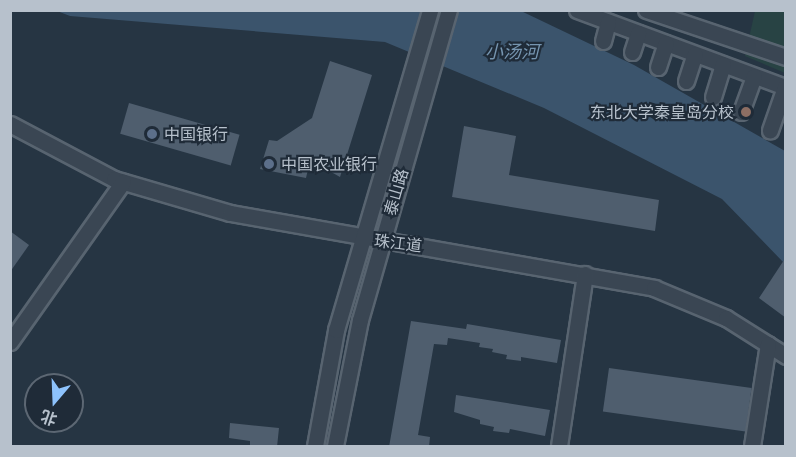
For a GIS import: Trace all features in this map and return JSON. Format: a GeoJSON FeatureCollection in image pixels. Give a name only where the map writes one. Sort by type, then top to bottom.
{"type":"FeatureCollection","features":[{"type":"Feature","properties":{"kind":"street"},"geometry":{"type":"LineString","coordinates":[[315,447],[326,374],[362,238],[430,10]]}},
{"type":"Feature","properties":{"kind":"street","name":"泰山路"},"geometry":{"type":"LineString","coordinates":[[335,447],[347,377],[381,242],[450,10]]}},
{"type":"Feature","properties":{"kind":"street"},"geometry":{"type":"LineString","coordinates":[[577,10],[785,87],[770,130]]}},
{"type":"Feature","properties":{"kind":"street"},"geometry":{"type":"LineString","coordinates":[[646,10],[786,57]]}},
{"type":"Feature","properties":{"kind":"street"},"geometry":{"type":"LineString","coordinates":[[603,41],[609,22]]}},
{"type":"Feature","properties":{"kind":"street"},"geometry":{"type":"LineString","coordinates":[[632,52],[638,33]]}},
{"type":"Feature","properties":{"kind":"street"},"geometry":{"type":"LineString","coordinates":[[658,67],[666,43]]}},
{"type":"Feature","properties":{"kind":"street"},"geometry":{"type":"LineString","coordinates":[[686,81],[696,54]]}},
{"type":"Feature","properties":{"kind":"street"},"geometry":{"type":"LineString","coordinates":[[713,97],[723,64]]}},
{"type":"Feature","properties":{"kind":"street"},"geometry":{"type":"LineString","coordinates":[[741,112],[754,76]]}},
{"type":"Feature","properties":{"kind":"street","name":"珠江道"},"geometry":{"type":"LineString","coordinates":[[10,124],[84,165],[123,182],[230,213],[381,242],[416,244],[585,274],[691,300],[786,356]]}},
{"type":"Feature","properties":{"kind":"street"},"geometry":{"type":"LineString","coordinates":[[10,342],[123,182]]}},
{"type":"Feature","properties":{"kind":"street"},"geometry":{"type":"LineString","coordinates":[[559,447],[585,274]]}},
{"type":"Feature","properties":{"kind":"street"},"geometry":{"type":"LineString","coordinates":[[752,447],[768,344]]}},
{"type":"Feature","properties":{"kind":"green space"},"geometry":{"type":"Polygon","coordinates":[[[755,11],[785,11],[785,73],[745,56],[755,11]]]}},
{"type":"Feature","properties":{"kind":"water","name":"小汤河"},"geometry":{"type":"Polygon","coordinates":[[[57,11],[521,11],[634,65],[785,151],[785,264],[722,199],[544,108],[385,42],[70,16],[57,11]]]}},
{"type":"Feature","properties":{"kind":"building"},"geometry":{"type":"Polygon","coordinates":[[[330,61],[372,75],[340,177],[310,160],[306,178],[260,169],[269,140],[277,141],[312,118],[330,61]]]}},
{"type":"Feature","properties":{"kind":"building"},"geometry":{"type":"Polygon","coordinates":[[[129,103],[240,135],[231,165],[120,134],[129,103]]]}},
{"type":"Feature","properties":{"kind":"building"},"geometry":{"type":"Polygon","coordinates":[[[464,126],[516,136],[509,175],[659,200],[655,231],[452,197],[464,126]]]}},
{"type":"Feature","properties":{"kind":"building"},"geometry":{"type":"Polygon","coordinates":[[[10,231],[29,245],[10,272],[10,231]]]}},
{"type":"Feature","properties":{"kind":"building"},"geometry":{"type":"Polygon","coordinates":[[[786,257],[786,318],[759,298],[786,257]]]}},
{"type":"Feature","properties":{"kind":"building"},"geometry":{"type":"Polygon","coordinates":[[[411,321],[466,329],[467,324],[561,340],[557,363],[521,357],[521,361],[506,359],[507,355],[492,352],[493,349],[479,347],[480,343],[448,338],[447,345],[434,344],[418,435],[430,437],[429,447],[389,447],[411,321]]]}},
{"type":"Feature","properties":{"kind":"building"},"geometry":{"type":"Polygon","coordinates":[[[609,368],[752,388],[745,432],[603,412],[609,368]]]}},
{"type":"Feature","properties":{"kind":"building"},"geometry":{"type":"Polygon","coordinates":[[[456,395],[550,410],[545,436],[510,429],[509,433],[493,431],[494,427],[480,424],[480,420],[454,412],[456,395]]]}},
{"type":"Feature","properties":{"kind":"building"},"geometry":{"type":"Polygon","coordinates":[[[230,423],[279,428],[277,447],[250,447],[250,441],[229,438],[230,423]]]}},
{"type":"Feature","properties":{"kind":"place","name":"东北大学秦皇岛分校"},"geometry":{"type":"Point","coordinates":[746,112]}},
{"type":"Feature","properties":{"kind":"place","name":"中国银行"},"geometry":{"type":"Point","coordinates":[152,134]}},
{"type":"Feature","properties":{"kind":"place","name":"中国农业银行"},"geometry":{"type":"Point","coordinates":[269,164]}}]}
